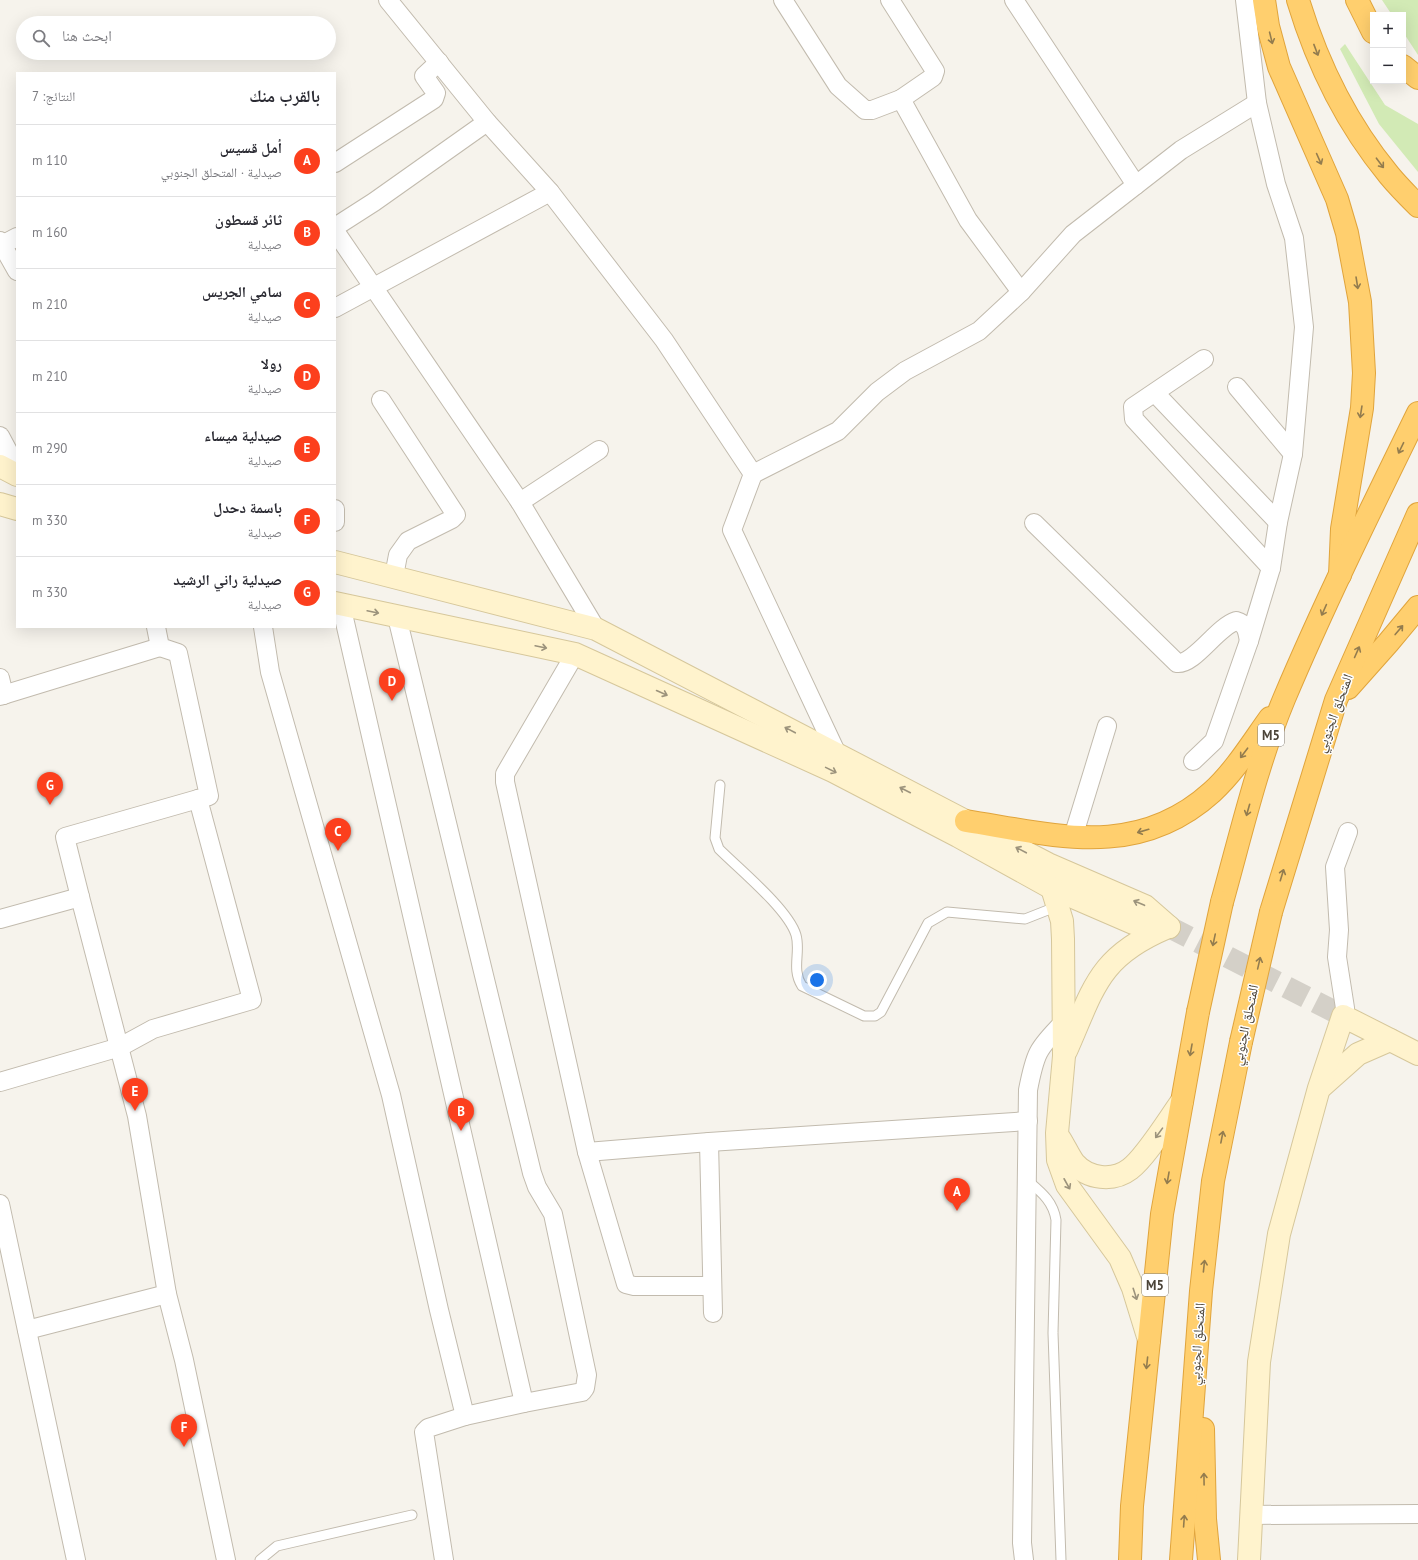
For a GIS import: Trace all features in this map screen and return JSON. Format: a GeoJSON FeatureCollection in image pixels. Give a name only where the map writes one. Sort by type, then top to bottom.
{"type":"FeatureCollection","features":[{"type":"Feature","properties":{"kind":"highway"},"geometry":{"type":"LineString","coordinates":[[1264,0],[1270,33],[1279,67],[1337,199],[1347,233],[1360,302],[1363,358],[1362,408],[1342,529],[1340,575]]}},
{"type":"Feature","properties":{"kind":"highway"},"geometry":{"type":"LineString","coordinates":[[1298,0],[1321,64],[1363,140],[1389,175],[1418,206]]}},
{"type":"Feature","properties":{"kind":"highway"},"geometry":{"type":"LineString","coordinates":[[1358,0],[1370,26]]}},
{"type":"Feature","properties":{"kind":"highway"},"geometry":{"type":"LineString","coordinates":[[1406,68],[1418,78]]}},
{"type":"Feature","properties":{"kind":"highway","name":"M5"},"geometry":{"type":"LineString","coordinates":[[1130,1560],[1132,1506],[1162,1214],[1198,1012],[1222,902],[1262,761],[1284,700],[1340,575],[1418,413]]}},
{"type":"Feature","properties":{"kind":"highway","name":"المتحلق الجنوبي"},"geometry":{"type":"LineString","coordinates":[[1181,1560],[1201,1291],[1213,1180],[1241,1042],[1271,912],[1336,700],[1418,514]]}},
{"type":"Feature","properties":{"kind":"highway"},"geometry":{"type":"LineString","coordinates":[[1336,700],[1388,644],[1418,607]]}},
{"type":"Feature","properties":{"kind":"highway"},"geometry":{"type":"LineString","coordinates":[[966,821],[1073,838],[1110,838],[1147,830],[1170,821],[1197,804],[1226,778],[1284,700]]}},
{"type":"Feature","properties":{"kind":"highway"},"geometry":{"type":"LineString","coordinates":[[1201,1291],[1205,1519],[1209,1560]]}},
{"type":"Feature","properties":{"kind":"highway"},"geometry":{"type":"LineString","coordinates":[[1123,1560],[1132,1506]]}},
{"type":"Feature","properties":{"kind":"main road"},"geometry":{"type":"LineString","coordinates":[[0,466],[16,474]]}},
{"type":"Feature","properties":{"kind":"main road"},"geometry":{"type":"LineString","coordinates":[[0,504],[16,509]]}},
{"type":"Feature","properties":{"kind":"main road"},"geometry":{"type":"LineString","coordinates":[[336,562],[596,629],[1064,872],[1144,906],[1169,927]]}},
{"type":"Feature","properties":{"kind":"main road"},"geometry":{"type":"LineString","coordinates":[[338,604],[575,654],[833,771],[958,836],[1055,897],[1134,923],[1151,927],[1169,927]]}},
{"type":"Feature","properties":{"kind":"main road"},"geometry":{"type":"LineString","coordinates":[[519,642],[530,612]]}},
{"type":"Feature","properties":{"kind":"main road"},"geometry":{"type":"LineString","coordinates":[[1055,897],[1062,921],[1063,939],[1064,1056],[1057,1133],[1058,1160],[1067,1185],[1120,1258],[1133,1288],[1149,1340]]}},
{"type":"Feature","properties":{"kind":"main road"},"geometry":{"type":"LineString","coordinates":[[1064,1056],[1095,985],[1106,968],[1117,956],[1130,946],[1169,927]]}},
{"type":"Feature","properties":{"kind":"main road"},"geometry":{"type":"LineString","coordinates":[[1249,1560],[1250,1515],[1259,1362],[1279,1234],[1319,1088],[1343,1016],[1418,1054]]}},
{"type":"Feature","properties":{"kind":"main road"},"geometry":{"type":"LineString","coordinates":[[1319,1088],[1358,1054],[1390,1040]]}},
{"type":"Feature","properties":{"kind":"main road"},"geometry":{"type":"LineString","coordinates":[[1057,1133],[1069,1156],[1082,1170],[1100,1177],[1120,1175],[1137,1163],[1182,1101]]}},
{"type":"Feature","properties":{"kind":"street"},"geometry":{"type":"LineString","coordinates":[[388,0],[488,122],[550,192],[664,340],[753,474]]}},
{"type":"Feature","properties":{"kind":"street"},"geometry":{"type":"LineString","coordinates":[[783,0],[838,86],[866,110],[872,110],[901,99],[933,77],[935,71],[890,0]]}},
{"type":"Feature","properties":{"kind":"street"},"geometry":{"type":"LineString","coordinates":[[1014,0],[1136,185]]}},
{"type":"Feature","properties":{"kind":"street"},"geometry":{"type":"LineString","coordinates":[[1193,760],[1214,741],[1249,641],[1270,568],[1278,522],[1293,454],[1304,327],[1294,238],[1276,184],[1257,103],[1245,0]]}},
{"type":"Feature","properties":{"kind":"street"},"geometry":{"type":"LineString","coordinates":[[336,162],[434,99],[436,93],[424,76],[439,62]]}},
{"type":"Feature","properties":{"kind":"street"},"geometry":{"type":"LineString","coordinates":[[901,99],[968,220],[1021,292]]}},
{"type":"Feature","properties":{"kind":"street"},"geometry":{"type":"LineString","coordinates":[[837,754],[732,530],[753,474],[838,431],[877,392],[905,371],[979,331],[1021,292],[1073,234],[1181,150],[1257,103]]}},
{"type":"Feature","properties":{"kind":"street"},"geometry":{"type":"LineString","coordinates":[[336,226],[374,202],[488,122]]}},
{"type":"Feature","properties":{"kind":"street"},"geometry":{"type":"LineString","coordinates":[[336,307],[373,286],[550,192]]}},
{"type":"Feature","properties":{"kind":"street"},"geometry":{"type":"LineString","coordinates":[[336,232],[520,502],[596,629]]}},
{"type":"Feature","properties":{"kind":"street"},"geometry":{"type":"LineString","coordinates":[[6,241],[16,268]]}},
{"type":"Feature","properties":{"kind":"street"},"geometry":{"type":"LineString","coordinates":[[1204,359],[1133,408],[1134,419],[1270,568]]}},
{"type":"Feature","properties":{"kind":"street"},"geometry":{"type":"LineString","coordinates":[[1237,388],[1293,454]]}},
{"type":"Feature","properties":{"kind":"street"},"geometry":{"type":"LineString","coordinates":[[1155,393],[1278,522]]}},
{"type":"Feature","properties":{"kind":"street"},"geometry":{"type":"LineString","coordinates":[[381,400],[456,515],[452,519],[408,541],[398,555],[394,576]]}},
{"type":"Feature","properties":{"kind":"street"},"geometry":{"type":"LineString","coordinates":[[0,436],[16,466]]}},
{"type":"Feature","properties":{"kind":"street"},"geometry":{"type":"LineString","coordinates":[[520,502],[599,450]]}},
{"type":"Feature","properties":{"kind":"street"},"geometry":{"type":"LineString","coordinates":[[1034,523],[1177,663],[1185,663],[1221,630],[1236,621],[1242,623],[1246,627],[1249,641]]}},
{"type":"Feature","properties":{"kind":"street"},"geometry":{"type":"LineString","coordinates":[[338,604],[524,1403]]}},
{"type":"Feature","properties":{"kind":"street"},"geometry":{"type":"LineString","coordinates":[[397,617],[532,1173],[537,1187],[554,1214],[587,1375],[585,1388],[577,1395],[524,1403],[465,1416],[428,1428],[423,1434],[444,1560]]}},
{"type":"Feature","properties":{"kind":"street"},"geometry":{"type":"LineString","coordinates":[[156,628],[160,648]]}},
{"type":"Feature","properties":{"kind":"street"},"geometry":{"type":"LineString","coordinates":[[263,628],[275,687],[391,1095],[439,1310],[465,1416]]}},
{"type":"Feature","properties":{"kind":"street"},"geometry":{"type":"LineString","coordinates":[[1,690],[160,648],[178,653],[209,796],[64,837],[137,1116],[168,1294],[186,1368],[226,1560]]}},
{"type":"Feature","properties":{"kind":"street"},"geometry":{"type":"LineString","coordinates":[[575,654],[505,774],[505,782],[586,1152],[626,1284],[634,1286],[712,1286]]}},
{"type":"Feature","properties":{"kind":"street"},"geometry":{"type":"LineString","coordinates":[[1073,838],[1107,726]]}},
{"type":"Feature","properties":{"kind":"street"},"geometry":{"type":"LineString","coordinates":[[0,1082],[120,1047],[153,1029],[252,1000],[198,799]]}},
{"type":"Feature","properties":{"kind":"street"},"geometry":{"type":"LineString","coordinates":[[1343,1016],[1345,1008],[1337,958],[1338,930],[1335,867],[1348,832]]}},
{"type":"Feature","properties":{"kind":"street"},"geometry":{"type":"LineString","coordinates":[[0,919],[80,897]]}},
{"type":"Feature","properties":{"kind":"street"},"geometry":{"type":"LineString","coordinates":[[1024,1560],[1022,1543],[1028,1090],[1037,1053],[1046,1040],[1063,1023]]}},
{"type":"Feature","properties":{"kind":"street"},"geometry":{"type":"LineString","coordinates":[[586,1152],[709,1142],[1028,1121]]}},
{"type":"Feature","properties":{"kind":"street"},"geometry":{"type":"LineString","coordinates":[[709,1142],[713,1313]]}},
{"type":"Feature","properties":{"kind":"street"},"geometry":{"type":"LineString","coordinates":[[0,1204],[76,1560]]}},
{"type":"Feature","properties":{"kind":"street"},"geometry":{"type":"LineString","coordinates":[[27,1330],[168,1294]]}},
{"type":"Feature","properties":{"kind":"street"},"geometry":{"type":"LineString","coordinates":[[1250,1515],[1418,1514]]}},
{"type":"Feature","properties":{"kind":"lane"},"geometry":{"type":"LineString","coordinates":[[720,785],[715,838],[719,849],[780,909],[792,926],[796,937],[796,972],[798,980],[802,986],[864,1016],[874,1016],[881,1012],[928,923],[936,917],[947,912],[1025,919],[1055,897]]}},
{"type":"Feature","properties":{"kind":"lane"},"geometry":{"type":"LineString","coordinates":[[1027,1180],[1044,1195],[1051,1204],[1056,1220],[1053,1333],[1061,1560]]}},
{"type":"Feature","properties":{"kind":"lane"},"geometry":{"type":"LineString","coordinates":[[260,1560],[277,1546],[412,1515]]}},
{"type":"Feature","properties":{"kind":"green space"},"geometry":{"type":"Polygon","coordinates":[[[1382,0],[1418,0],[1418,55],[1406,37],[1406,12],[1390,12],[1382,0]]]}},
{"type":"Feature","properties":{"kind":"green space"},"geometry":{"type":"Polygon","coordinates":[[[1345,44],[1385,105],[1418,124],[1418,172],[1379,124],[1340,49],[1345,44]]]}},
{"type":"Feature","properties":{"kind":"tunnel"},"geometry":{"type":"LineString","coordinates":[[1169,927],[1343,1016]]}},
{"type":"Feature","properties":{"kind":"place","name":"رولا"},"geometry":{"type":"Point","coordinates":[392,701]}},
{"type":"Feature","properties":{"kind":"place","name":"صيدلية راني الرشيد"},"geometry":{"type":"Point","coordinates":[50,805]}},
{"type":"Feature","properties":{"kind":"place","name":"سامي الجريس"},"geometry":{"type":"Point","coordinates":[338,851]}},
{"type":"Feature","properties":{"kind":"place","name":"صيدلية ميساء"},"geometry":{"type":"Point","coordinates":[135,1111]}},
{"type":"Feature","properties":{"kind":"place","name":"ثائر قسطون"},"geometry":{"type":"Point","coordinates":[461,1131]}},
{"type":"Feature","properties":{"kind":"place","name":"أمل قسيس"},"geometry":{"type":"Point","coordinates":[957,1211]}},
{"type":"Feature","properties":{"kind":"place","name":"باسمة دحدل"},"geometry":{"type":"Point","coordinates":[184,1447]}}]}
